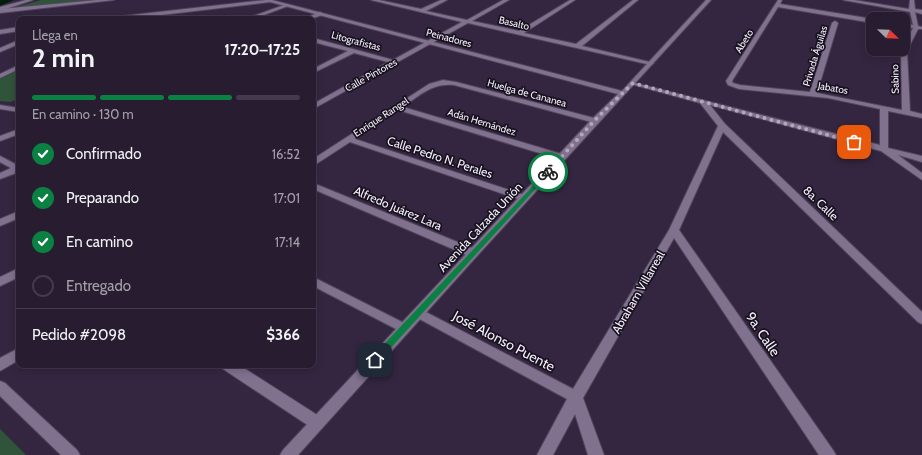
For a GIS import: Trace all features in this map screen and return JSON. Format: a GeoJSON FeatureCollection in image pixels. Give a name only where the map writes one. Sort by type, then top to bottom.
{"type":"FeatureCollection","features":[{"type":"Feature","properties":{"kind":"street"},"geometry":{"type":"LineString","coordinates":[[0,10],[31,0]]}},
{"type":"Feature","properties":{"kind":"street"},"geometry":{"type":"LineString","coordinates":[[0,10],[112,0]]}},
{"type":"Feature","properties":{"kind":"street","name":"Basalto"},"geometry":{"type":"LineString","coordinates":[[373,0],[651,63]]}},
{"type":"Feature","properties":{"kind":"street"},"geometry":{"type":"LineString","coordinates":[[421,11],[445,0]]}},
{"type":"Feature","properties":{"kind":"street","name":"Calle Pintores"},"geometry":{"type":"LineString","coordinates":[[316,105],[507,0]]}},
{"type":"Feature","properties":{"kind":"street"},"geometry":{"type":"LineString","coordinates":[[520,33],[573,0]]}},
{"type":"Feature","properties":{"kind":"street"},"geometry":{"type":"LineString","coordinates":[[578,46],[636,0]]}},
{"type":"Feature","properties":{"kind":"street","name":"Avenida Calzada Unión"},"geometry":{"type":"LineString","coordinates":[[288,455],[594,121],[633,83],[709,0]]}},
{"type":"Feature","properties":{"kind":"street"},"geometry":{"type":"LineString","coordinates":[[845,0],[922,12]]}},
{"type":"Feature","properties":{"kind":"street"},"geometry":{"type":"LineString","coordinates":[[912,0],[912,11],[919,28]]}},
{"type":"Feature","properties":{"kind":"street"},"geometry":{"type":"LineString","coordinates":[[143,16],[271,1]]}},
{"type":"Feature","properties":{"kind":"street","name":"Peinadores"},"geometry":{"type":"LineString","coordinates":[[271,1],[623,93]]}},
{"type":"Feature","properties":{"kind":"street"},"geometry":{"type":"LineString","coordinates":[[779,3],[866,19]]}},
{"type":"Feature","properties":{"kind":"street","name":"Abeto"},"geometry":{"type":"LineString","coordinates":[[740,88],[733,86],[730,81],[779,3]]}},
{"type":"Feature","properties":{"kind":"street"},"geometry":{"type":"LineString","coordinates":[[257,16],[286,6]]}},
{"type":"Feature","properties":{"kind":"street"},"geometry":{"type":"LineString","coordinates":[[314,16],[320,14]]}},
{"type":"Feature","properties":{"kind":"street","name":"Privada Águilas"},"geometry":{"type":"LineString","coordinates":[[813,94],[835,23]]}},
{"type":"Feature","properties":{"kind":"street","name":"Sabino"},"geometry":{"type":"LineString","coordinates":[[906,113],[904,51],[919,28]]}},
{"type":"Feature","properties":{"kind":"street"},"geometry":{"type":"LineString","coordinates":[[0,32],[16,30]]}},
{"type":"Feature","properties":{"kind":"street","name":"Litografistas"},"geometry":{"type":"LineString","coordinates":[[316,41],[394,62]]}},
{"type":"Feature","properties":{"kind":"street"},"geometry":{"type":"LineString","coordinates":[[0,50],[16,43]]}},
{"type":"Feature","properties":{"kind":"street"},"geometry":{"type":"LineString","coordinates":[[316,70],[354,51]]}},
{"type":"Feature","properties":{"kind":"street"},"geometry":{"type":"LineString","coordinates":[[0,76],[16,68]]}},
{"type":"Feature","properties":{"kind":"street","name":"Enrique Rangel"},"geometry":{"type":"LineString","coordinates":[[316,161],[430,85],[443,82],[454,83]]}},
{"type":"Feature","properties":{"kind":"street","name":"Huelga de Cananea"},"geometry":{"type":"LineString","coordinates":[[454,83],[594,121]]}},
{"type":"Feature","properties":{"kind":"street"},"geometry":{"type":"LineString","coordinates":[[633,83],[704,103],[922,159]]}},
{"type":"Feature","properties":{"kind":"street","name":"Jabatos"},"geometry":{"type":"LineString","coordinates":[[740,88],[813,94],[922,116]]}},
{"type":"Feature","properties":{"kind":"street"},"geometry":{"type":"LineString","coordinates":[[2,107],[16,103]]}},
{"type":"Feature","properties":{"kind":"street","name":"8a. Calle"},"geometry":{"type":"LineString","coordinates":[[704,103],[722,126],[922,319]]}},
{"type":"Feature","properties":{"kind":"street"},"geometry":{"type":"LineString","coordinates":[[2,107],[16,109]]}},
{"type":"Feature","properties":{"kind":"street","name":"Adán Hernández"},"geometry":{"type":"LineString","coordinates":[[396,107],[562,157]]}},
{"type":"Feature","properties":{"kind":"street"},"geometry":{"type":"LineString","coordinates":[[884,108],[884,149]]}},
{"type":"Feature","properties":{"kind":"street","name":"Abraham Villarreal"},"geometry":{"type":"LineString","coordinates":[[545,455],[576,397],[674,230],[722,126]]}},
{"type":"Feature","properties":{"kind":"street"},"geometry":{"type":"LineString","coordinates":[[0,139],[16,132]]}},
{"type":"Feature","properties":{"kind":"street","name":"Calle Pedro N. Perales"},"geometry":{"type":"LineString","coordinates":[[348,139],[524,198]]}},
{"type":"Feature","properties":{"kind":"street"},"geometry":{"type":"LineString","coordinates":[[884,149],[922,177]]}},
{"type":"Feature","properties":{"kind":"street"},"geometry":{"type":"LineString","coordinates":[[0,159],[16,168]]}},
{"type":"Feature","properties":{"kind":"street"},"geometry":{"type":"LineString","coordinates":[[0,176],[16,170]]}},
{"type":"Feature","properties":{"kind":"street","name":"Alfredo Juárez Lara"},"geometry":{"type":"LineString","coordinates":[[316,187],[473,253]]}},
{"type":"Feature","properties":{"kind":"street"},"geometry":{"type":"LineString","coordinates":[[0,223],[16,215]]}},
{"type":"Feature","properties":{"kind":"street","name":"9a. Calle"},"geometry":{"type":"LineString","coordinates":[[674,230],[828,455]]}},
{"type":"Feature","properties":{"kind":"street"},"geometry":{"type":"LineString","coordinates":[[0,282],[16,274]]}},
{"type":"Feature","properties":{"kind":"street"},"geometry":{"type":"LineString","coordinates":[[316,283],[404,328]]}},
{"type":"Feature","properties":{"kind":"street","name":"José Alonso Puente"},"geometry":{"type":"LineString","coordinates":[[418,313],[576,397]]}},
{"type":"Feature","properties":{"kind":"street"},"geometry":{"type":"LineString","coordinates":[[0,365],[16,355]]}},
{"type":"Feature","properties":{"kind":"street"},"geometry":{"type":"LineString","coordinates":[[233,368],[317,423]]}},
{"type":"Feature","properties":{"kind":"street"},"geometry":{"type":"LineString","coordinates":[[0,387],[72,455]]}},
{"type":"Feature","properties":{"kind":"street"},"geometry":{"type":"LineString","coordinates":[[576,397],[596,455]]}},
{"type":"Feature","properties":{"kind":"green space"},"geometry":{"type":"Polygon","coordinates":[[[41,0],[105,0],[10,9],[41,0]]]}},
{"type":"Feature","properties":{"kind":"green space"},"geometry":{"type":"Polygon","coordinates":[[[16,71],[16,100],[10,102],[0,101],[0,79],[16,71]]]}},
{"type":"Feature","properties":{"kind":"green space"},"geometry":{"type":"Polygon","coordinates":[[[0,429],[26,455],[0,455],[0,429]]]}},
{"type":"Feature","properties":{"kind":"waterway"},"geometry":{"type":"LineString","coordinates":[[0,3],[10,0]]}},
{"type":"Feature","properties":{"kind":"way so far"},"geometry":{"type":"LineString","coordinates":[[548,172],[594,121],[633,83],[854,142]]}},
{"type":"Feature","properties":{"kind":"route"},"geometry":{"type":"LineString","coordinates":[[375,360],[548,172]]}}]}
